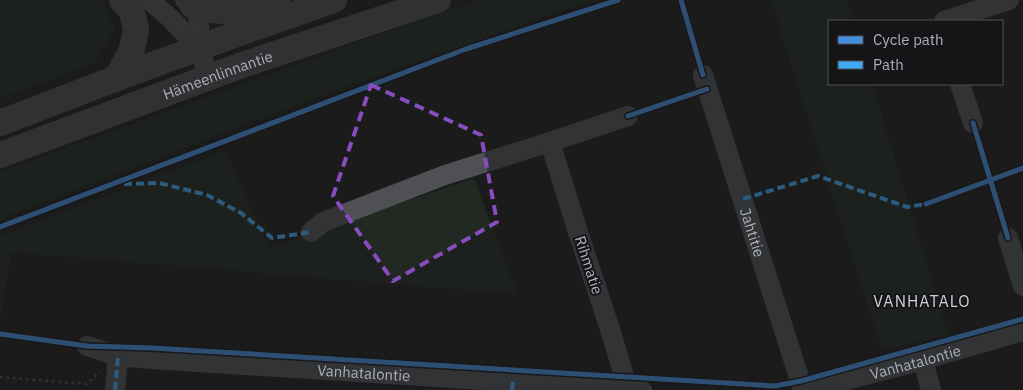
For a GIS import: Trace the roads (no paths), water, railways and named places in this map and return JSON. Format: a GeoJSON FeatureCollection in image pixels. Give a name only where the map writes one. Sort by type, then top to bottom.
{"type":"FeatureCollection","features":[{"type":"Feature","properties":{"kind":"main road"},"geometry":{"type":"LineString","coordinates":[[117,78],[132,48],[136,30],[132,11],[122,0]]}},
{"type":"Feature","properties":{"kind":"main road","name":"Hämeenlinnantie"},"geometry":{"type":"LineString","coordinates":[[0,155],[210,76],[438,0]]}},
{"type":"Feature","properties":{"kind":"main road"},"geometry":{"type":"LineString","coordinates":[[188,2],[210,10],[261,11],[330,1]]}},
{"type":"Feature","properties":{"kind":"main road","name":"Hämeenlinnantie"},"geometry":{"type":"LineString","coordinates":[[0,123],[117,78],[330,1]]}},
{"type":"Feature","properties":{"kind":"street"},"geometry":{"type":"LineString","coordinates":[[149,0],[200,48]]}},
{"type":"Feature","properties":{"kind":"street"},"geometry":{"type":"LineString","coordinates":[[947,20],[1008,0]]}},
{"type":"Feature","properties":{"kind":"street"},"geometry":{"type":"LineString","coordinates":[[188,2],[199,18],[200,48],[210,76]]}},
{"type":"Feature","properties":{"kind":"street","name":"Jahtitie"},"geometry":{"type":"LineString","coordinates":[[703,75],[803,390]]}},
{"type":"Feature","properties":{"kind":"street"},"geometry":{"type":"LineString","coordinates":[[960,85],[973,124]]}},
{"type":"Feature","properties":{"kind":"street"},"geometry":{"type":"LineString","coordinates":[[310,232],[323,222],[445,176],[628,116]]}},
{"type":"Feature","properties":{"kind":"street","name":"Rihmatie"},"geometry":{"type":"LineString","coordinates":[[550,142],[624,376],[632,390]]}},
{"type":"Feature","properties":{"kind":"street"},"geometry":{"type":"LineString","coordinates":[[1008,238],[1023,286]]}},
{"type":"Feature","properties":{"kind":"street","name":"Vanhatalontie"},"geometry":{"type":"LineString","coordinates":[[808,390],[923,360],[1023,331]]}},
{"type":"Feature","properties":{"kind":"street","name":"Vanhatalontie"},"geometry":{"type":"LineString","coordinates":[[87,346],[118,356],[151,359],[513,386],[632,390]]}},
{"type":"Feature","properties":{"kind":"street"},"geometry":{"type":"LineString","coordinates":[[115,390],[118,356]]}},
{"type":"Feature","properties":{"kind":"street"},"geometry":{"type":"LineString","coordinates":[[923,360],[931,390]]}},
{"type":"Feature","properties":{"kind":"district","name":"VANHATALO"},"geometry":{"type":"Point","coordinates":[922,301]}}]}
